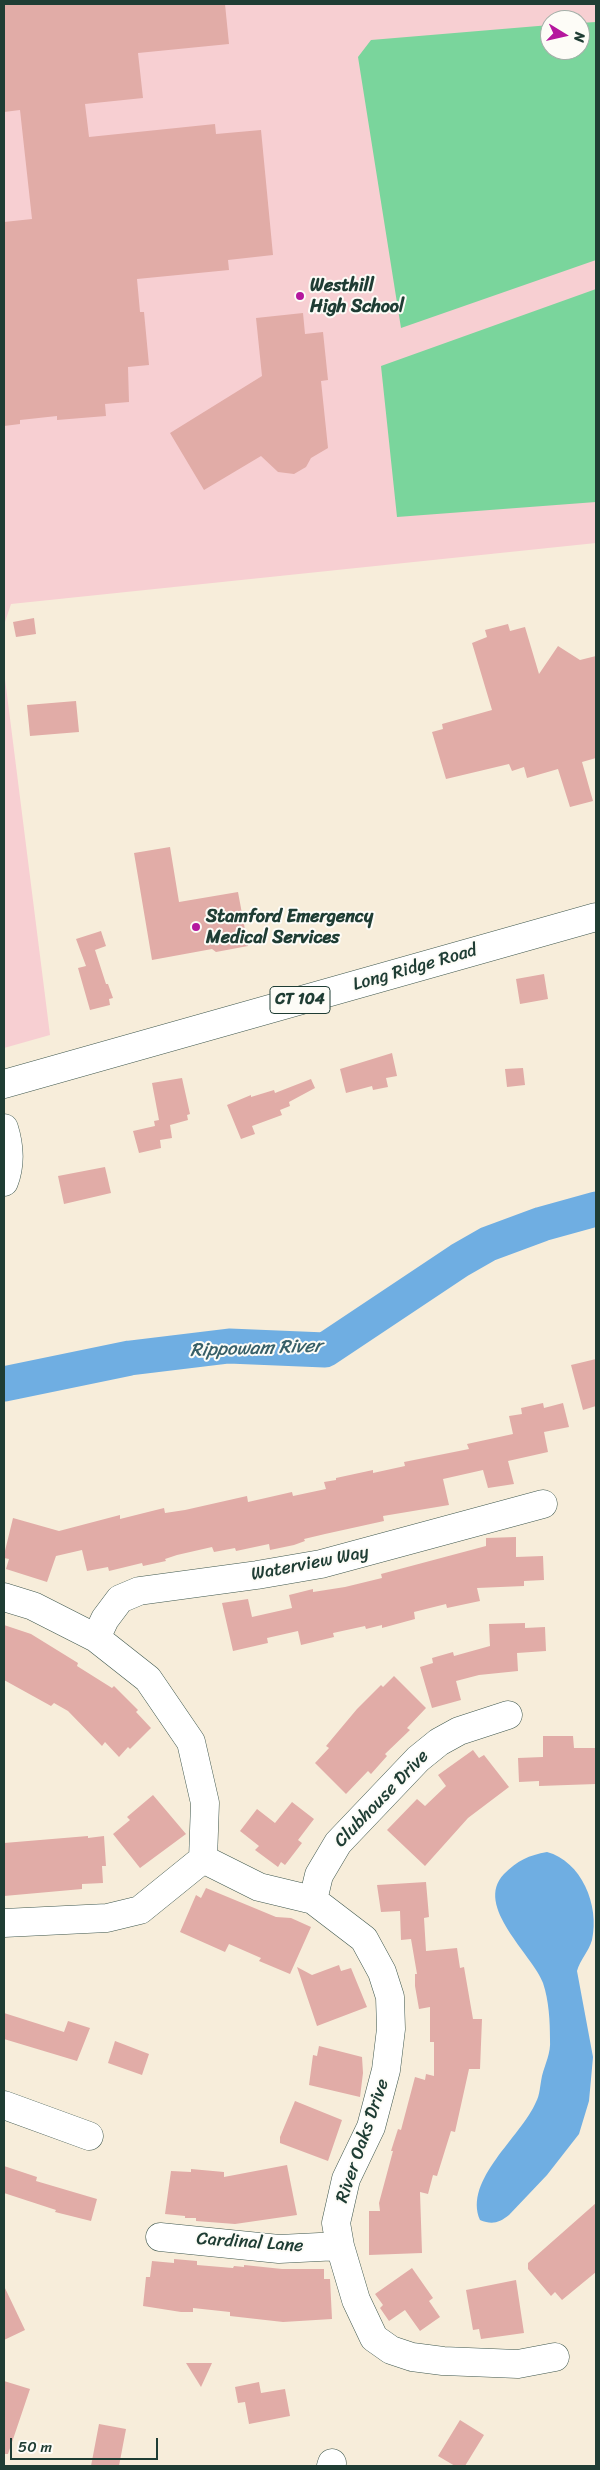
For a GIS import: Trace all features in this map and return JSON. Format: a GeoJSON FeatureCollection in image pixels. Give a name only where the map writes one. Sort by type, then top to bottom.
{"type":"FeatureCollection","features":[{"type":"Feature","properties":{"kind":"street","name":"Long Ridge Road"},"geometry":{"type":"LineString","coordinates":[[4,1084],[596,917]]}},
{"type":"Feature","properties":{"kind":"street"},"geometry":{"type":"LineString","coordinates":[[4,1128],[10,1155],[9,1170],[4,1182]]}},
{"type":"Feature","properties":{"kind":"street","name":"Waterview Way"},"geometry":{"type":"LineString","coordinates":[[96,1638],[105,1619],[120,1599],[139,1591],[321,1564],[544,1504]]}},
{"type":"Feature","properties":{"kind":"street"},"geometry":{"type":"LineString","coordinates":[[4,1597],[33,1606],[96,1638],[148,1679],[191,1742],[206,1803],[203,1858],[140,1910],[107,1918],[4,1923]]}},
{"type":"Feature","properties":{"kind":"street","name":"Clubhouse Drive"},"geometry":{"type":"LineString","coordinates":[[313,1900],[319,1875],[338,1843],[418,1759],[439,1742],[459,1731],[508,1715]]}},
{"type":"Feature","properties":{"kind":"street","name":"River Oaks Drive"},"geometry":{"type":"LineString","coordinates":[[203,1858],[259,1887],[313,1900],[364,1939],[382,1972],[390,1997],[391,2029],[386,2070],[370,2127],[346,2179],[336,2223],[340,2246],[362,2317],[374,2338],[391,2350],[412,2357],[496,2364],[518,2364],[555,2357]]}},
{"type":"Feature","properties":{"kind":"street"},"geometry":{"type":"LineString","coordinates":[[4,2105],[89,2136]]}},
{"type":"Feature","properties":{"kind":"street","name":"Cardinal Lane"},"geometry":{"type":"LineString","coordinates":[[160,2237],[279,2249],[340,2246]]}},
{"type":"Feature","properties":{"kind":"shaded area","name":"Westhill High School"},"geometry":{"type":"Polygon","coordinates":[[[4,4],[596,4],[596,543],[11,604],[4,625],[4,4]]]}},
{"type":"Feature","properties":{"kind":"shaded area"},"geometry":{"type":"Polygon","coordinates":[[[4,671],[50,1035],[4,1048],[4,671]]]}},
{"type":"Feature","properties":{"kind":"green space"},"geometry":{"type":"Polygon","coordinates":[[[590,22],[596,22],[596,260],[401,328],[358,57],[371,40],[540,26],[540,60],[590,60],[590,22]]]}},
{"type":"Feature","properties":{"kind":"green space"},"geometry":{"type":"Polygon","coordinates":[[[596,289],[596,502],[397,517],[381,366],[596,289]]]}},
{"type":"Feature","properties":{"kind":"water"},"geometry":{"type":"Polygon","coordinates":[[[547,1852],[559,1857],[570,1865],[578,1875],[585,1886],[593,1913],[594,1927],[592,1940],[577,1971],[593,2057],[589,2101],[579,2134],[547,2175],[509,2215],[502,2220],[492,2223],[480,2220],[477,2205],[479,2190],[486,2174],[519,2130],[536,2102],[550,2045],[549,2011],[543,1983],[500,1915],[496,1901],[496,1887],[504,1874],[519,1862],[547,1852]]]}},
{"type":"Feature","properties":{"kind":"building"},"geometry":{"type":"Polygon","coordinates":[[[4,4],[225,4],[229,44],[138,53],[143,98],[85,104],[89,137],[215,124],[216,134],[261,130],[273,255],[228,260],[229,270],[137,279],[140,312],[144,312],[149,365],[128,367],[129,402],[105,404],[106,416],[57,420],[57,416],[20,420],[20,424],[4,426],[4,222],[32,219],[20,110],[4,112],[4,4]]]}},
{"type":"Feature","properties":{"kind":"building"},"geometry":{"type":"Polygon","coordinates":[[[303,313],[305,334],[323,332],[328,380],[321,381],[328,448],[311,458],[306,467],[294,474],[278,472],[261,456],[204,490],[170,433],[262,376],[256,318],[303,313]]]}},
{"type":"Feature","properties":{"kind":"building"},"geometry":{"type":"Polygon","coordinates":[[[34,618],[36,634],[16,637],[13,622],[34,618]]]}},
{"type":"Feature","properties":{"kind":"building"},"geometry":{"type":"Polygon","coordinates":[[[508,624],[510,631],[525,627],[539,674],[558,646],[580,660],[596,656],[596,758],[582,762],[593,801],[570,807],[558,769],[527,778],[524,767],[512,771],[509,764],[446,779],[432,732],[443,729],[442,724],[492,710],[472,643],[487,637],[485,630],[508,624]]]}},
{"type":"Feature","properties":{"kind":"building"},"geometry":{"type":"Polygon","coordinates":[[[76,701],[79,732],[30,736],[27,705],[76,701]]]}},
{"type":"Feature","properties":{"kind":"building","name":"Stamford Emergency Medical Services"},"geometry":{"type":"Polygon","coordinates":[[[170,847],[179,902],[238,892],[248,946],[216,952],[212,949],[152,960],[134,853],[170,847]]]}},
{"type":"Feature","properties":{"kind":"building"},"geometry":{"type":"Polygon","coordinates":[[[101,931],[106,946],[95,950],[106,984],[108,984],[113,998],[109,999],[110,1005],[90,1010],[78,968],[86,966],[76,939],[101,931]]]}},
{"type":"Feature","properties":{"kind":"building"},"geometry":{"type":"Polygon","coordinates":[[[544,974],[548,999],[520,1004],[516,979],[544,974]]]}},
{"type":"Feature","properties":{"kind":"building"},"geometry":{"type":"Polygon","coordinates":[[[392,1053],[397,1076],[386,1078],[388,1087],[373,1090],[372,1086],[346,1093],[340,1069],[392,1053]]]}},
{"type":"Feature","properties":{"kind":"building"},"geometry":{"type":"Polygon","coordinates":[[[523,1068],[525,1085],[507,1087],[505,1069],[523,1068]]]}},
{"type":"Feature","properties":{"kind":"building"},"geometry":{"type":"Polygon","coordinates":[[[182,1078],[190,1114],[187,1115],[188,1120],[170,1125],[172,1138],[160,1140],[161,1148],[139,1153],[133,1131],[155,1126],[154,1121],[159,1120],[152,1083],[182,1078]]]}},
{"type":"Feature","properties":{"kind":"building"},"geometry":{"type":"Polygon","coordinates":[[[311,1079],[315,1088],[289,1102],[290,1106],[280,1110],[282,1115],[252,1126],[255,1134],[241,1139],[227,1105],[251,1095],[251,1097],[274,1090],[275,1093],[311,1079]]]}},
{"type":"Feature","properties":{"kind":"building"},"geometry":{"type":"Polygon","coordinates":[[[105,1167],[111,1193],[64,1204],[58,1176],[105,1167]]]}},
{"type":"Feature","properties":{"kind":"building"},"geometry":{"type":"Polygon","coordinates":[[[596,1359],[596,1406],[583,1410],[571,1365],[596,1359]]]}},
{"type":"Feature","properties":{"kind":"building"},"geometry":{"type":"Polygon","coordinates":[[[543,1403],[544,1408],[563,1403],[569,1427],[544,1432],[548,1452],[508,1461],[514,1484],[488,1488],[483,1470],[443,1479],[449,1505],[383,1516],[384,1521],[304,1539],[305,1541],[294,1545],[270,1550],[269,1544],[236,1551],[235,1548],[214,1552],[212,1547],[177,1555],[165,1559],[166,1561],[143,1566],[142,1563],[109,1571],[108,1567],[87,1571],[82,1550],[56,1556],[47,1582],[6,1569],[9,1559],[4,1558],[4,1555],[13,1518],[59,1531],[120,1515],[120,1519],[164,1508],[165,1513],[247,1496],[248,1502],[292,1492],[293,1496],[326,1489],[324,1482],[336,1480],[336,1478],[373,1470],[373,1473],[405,1466],[404,1462],[469,1449],[467,1444],[513,1434],[509,1416],[522,1414],[521,1408],[543,1403]]]}},
{"type":"Feature","properties":{"kind":"building"},"geometry":{"type":"Polygon","coordinates":[[[516,1537],[516,1557],[543,1556],[544,1580],[524,1581],[524,1586],[477,1588],[480,1601],[447,1608],[446,1604],[414,1612],[415,1619],[382,1628],[382,1625],[366,1629],[365,1626],[333,1633],[334,1637],[301,1645],[298,1631],[267,1638],[268,1643],[233,1651],[222,1603],[248,1599],[252,1617],[292,1608],[289,1595],[313,1589],[313,1592],[345,1587],[382,1578],[381,1574],[486,1546],[486,1538],[516,1537]]]}},
{"type":"Feature","properties":{"kind":"building"},"geometry":{"type":"Polygon","coordinates":[[[525,1623],[525,1628],[545,1627],[546,1651],[517,1653],[518,1671],[479,1675],[456,1681],[461,1700],[432,1708],[420,1667],[433,1663],[432,1658],[453,1652],[454,1656],[490,1646],[489,1624],[525,1623]]]}},
{"type":"Feature","properties":{"kind":"building"},"geometry":{"type":"Polygon","coordinates":[[[4,1625],[31,1634],[78,1663],[77,1666],[112,1688],[114,1686],[138,1710],[136,1712],[151,1728],[119,1757],[105,1742],[102,1746],[68,1711],[54,1703],[51,1706],[4,1680],[4,1625]]]}},
{"type":"Feature","properties":{"kind":"building"},"geometry":{"type":"Polygon","coordinates":[[[394,1676],[426,1708],[407,1728],[410,1730],[385,1754],[387,1756],[371,1774],[368,1771],[346,1794],[315,1763],[329,1748],[326,1746],[357,1709],[381,1685],[383,1687],[394,1676]]]}},
{"type":"Feature","properties":{"kind":"building"},"geometry":{"type":"Polygon","coordinates":[[[543,1736],[573,1736],[574,1748],[596,1748],[596,1784],[539,1786],[539,1781],[519,1782],[518,1758],[543,1757],[543,1736]]]}},
{"type":"Feature","properties":{"kind":"building"},"geometry":{"type":"Polygon","coordinates":[[[473,1750],[479,1758],[484,1755],[509,1787],[468,1818],[425,1866],[387,1830],[417,1799],[425,1806],[446,1786],[438,1775],[473,1750]]]}},
{"type":"Feature","properties":{"kind":"building"},"geometry":{"type":"Polygon","coordinates":[[[153,1795],[186,1834],[140,1868],[113,1834],[130,1820],[127,1817],[153,1795]]]}},
{"type":"Feature","properties":{"kind":"building"},"geometry":{"type":"Polygon","coordinates":[[[292,1802],[314,1819],[298,1840],[302,1843],[285,1865],[281,1862],[278,1867],[255,1850],[259,1846],[240,1831],[257,1809],[275,1823],[292,1802]]]}},
{"type":"Feature","properties":{"kind":"building"},"geometry":{"type":"Polygon","coordinates":[[[88,1836],[88,1838],[104,1836],[106,1866],[102,1866],[103,1883],[82,1884],[82,1889],[4,1896],[4,1843],[88,1836]]]}},
{"type":"Feature","properties":{"kind":"building"},"geometry":{"type":"Polygon","coordinates":[[[426,1882],[429,1917],[424,1918],[426,1951],[457,1948],[460,1968],[464,1967],[473,2019],[482,2019],[480,2069],[469,2069],[455,2132],[451,2131],[437,2176],[433,2175],[428,2194],[420,2192],[422,2253],[369,2255],[369,2211],[380,2211],[379,2203],[393,2151],[391,2151],[398,2129],[401,2130],[415,2077],[425,2080],[426,2074],[434,2076],[434,2042],[430,2042],[430,2007],[419,2009],[415,1986],[415,1974],[417,1974],[411,1939],[401,1940],[400,1911],[381,1912],[377,1885],[426,1882]]]}},
{"type":"Feature","properties":{"kind":"building"},"geometry":{"type":"Polygon","coordinates":[[[206,1888],[276,1917],[291,1918],[311,1927],[290,1974],[259,1961],[261,1958],[229,1944],[225,1952],[180,1932],[196,1895],[201,1898],[206,1888]]]}},
{"type":"Feature","properties":{"kind":"building"},"geometry":{"type":"Polygon","coordinates":[[[339,1965],[341,1971],[351,1968],[367,2007],[317,2026],[297,1967],[312,1975],[339,1965]]]}},
{"type":"Feature","properties":{"kind":"building"},"geometry":{"type":"Polygon","coordinates":[[[4,2013],[64,2032],[68,2021],[90,2028],[77,2061],[4,2039],[4,2013]]]}},
{"type":"Feature","properties":{"kind":"building"},"geometry":{"type":"Polygon","coordinates":[[[115,2041],[149,2054],[142,2075],[108,2063],[115,2041]]]}},
{"type":"Feature","properties":{"kind":"building"},"geometry":{"type":"Polygon","coordinates":[[[319,2046],[362,2057],[363,2073],[360,2097],[309,2085],[313,2055],[317,2056],[319,2046]]]}},
{"type":"Feature","properties":{"kind":"building"},"geometry":{"type":"Polygon","coordinates":[[[295,2101],[342,2120],[328,2161],[280,2143],[280,2137],[295,2101]]]}},
{"type":"Feature","properties":{"kind":"building"},"geometry":{"type":"Polygon","coordinates":[[[287,2165],[297,2215],[235,2224],[196,2221],[196,2218],[165,2214],[171,2171],[191,2172],[191,2169],[224,2172],[224,2177],[287,2165]]]}},
{"type":"Feature","properties":{"kind":"building"},"geometry":{"type":"Polygon","coordinates":[[[4,2166],[37,2177],[36,2181],[97,2199],[91,2221],[55,2212],[56,2210],[4,2193],[4,2166]]]}},
{"type":"Feature","properties":{"kind":"building"},"geometry":{"type":"Polygon","coordinates":[[[596,2203],[596,2272],[562,2300],[555,2292],[551,2296],[528,2269],[528,2263],[596,2203]]]}},
{"type":"Feature","properties":{"kind":"building"},"geometry":{"type":"Polygon","coordinates":[[[174,2259],[197,2261],[197,2265],[233,2268],[234,2266],[244,2267],[244,2265],[282,2269],[324,2269],[324,2279],[330,2279],[332,2319],[283,2322],[230,2316],[230,2312],[193,2308],[193,2312],[181,2312],[143,2306],[146,2277],[150,2277],[152,2261],[174,2263],[174,2259]]]}},
{"type":"Feature","properties":{"kind":"building"},"geometry":{"type":"Polygon","coordinates":[[[412,2268],[433,2298],[429,2301],[440,2317],[420,2331],[405,2310],[389,2321],[380,2308],[383,2305],[375,2294],[412,2268]]]}},
{"type":"Feature","properties":{"kind":"building"},"geometry":{"type":"Polygon","coordinates":[[[516,2280],[524,2333],[481,2339],[479,2329],[473,2330],[466,2290],[516,2280]]]}},
{"type":"Feature","properties":{"kind":"building"},"geometry":{"type":"Polygon","coordinates":[[[4,2286],[25,2330],[4,2340],[4,2286]]]}},
{"type":"Feature","properties":{"kind":"building"},"geometry":{"type":"Polygon","coordinates":[[[186,2363],[212,2363],[201,2387],[186,2363]]]}},
{"type":"Feature","properties":{"kind":"building"},"geometry":{"type":"Polygon","coordinates":[[[4,2381],[30,2389],[8,2454],[4,2454],[4,2381]]]}},
{"type":"Feature","properties":{"kind":"building"},"geometry":{"type":"Polygon","coordinates":[[[259,2382],[261,2393],[285,2389],[290,2416],[249,2424],[245,2402],[238,2403],[235,2387],[259,2382]]]}},
{"type":"Feature","properties":{"kind":"building"},"geometry":{"type":"Polygon","coordinates":[[[460,2420],[484,2435],[465,2466],[455,2466],[438,2456],[460,2420]]]}},
{"type":"Feature","properties":{"kind":"building"},"geometry":{"type":"Polygon","coordinates":[[[99,2424],[126,2429],[119,2466],[91,2466],[99,2424]]]}},
{"type":"Feature","properties":{"kind":"waterway","name":"Rippowam River"},"geometry":{"type":"LineString","coordinates":[[4,1384],[130,1358],[229,1346],[325,1350],[460,1260],[488,1244],[542,1224],[596,1209]]}},
{"type":"Feature","properties":{"kind":"place","name":"Westhill High School"},"geometry":{"type":"Point","coordinates":[300,296]}},
{"type":"Feature","properties":{"kind":"place","name":"Stamford Emergency Medical Services"},"geometry":{"type":"Point","coordinates":[196,927]}}]}
